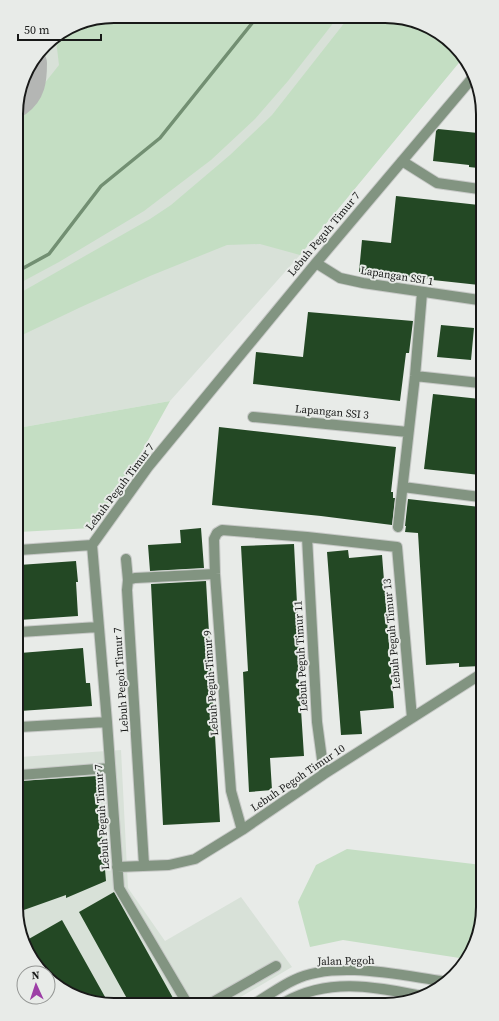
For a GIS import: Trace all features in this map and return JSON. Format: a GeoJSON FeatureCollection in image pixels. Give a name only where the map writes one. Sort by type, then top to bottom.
{"type":"FeatureCollection","features":[{"type":"Feature","properties":{"kind":"street","name":"Lebuh Peguh Timur 7"},"geometry":{"type":"LineString","coordinates":[[184,998],[119,888],[92,545],[148,467],[402,160],[470,81]]}},
{"type":"Feature","properties":{"kind":"street"},"geometry":{"type":"LineString","coordinates":[[402,160],[437,183],[476,189]]}},
{"type":"Feature","properties":{"kind":"street","name":"Lapangan SSI 1"},"geometry":{"type":"LineString","coordinates":[[316,264],[340,278],[422,293],[476,300]]}},
{"type":"Feature","properties":{"kind":"street"},"geometry":{"type":"LineString","coordinates":[[398,527],[415,376],[422,293]]}},
{"type":"Feature","properties":{"kind":"street"},"geometry":{"type":"LineString","coordinates":[[415,376],[476,384]]}},
{"type":"Feature","properties":{"kind":"street","name":"Lapangan SSI 3"},"geometry":{"type":"LineString","coordinates":[[253,417],[408,432]]}},
{"type":"Feature","properties":{"kind":"street"},"geometry":{"type":"LineString","coordinates":[[403,487],[476,496]]}},
{"type":"Feature","properties":{"kind":"street","name":"Lebuh Peguh Timur 9"},"geometry":{"type":"LineString","coordinates":[[242,830],[231,791],[215,574],[214,539],[217,533],[222,530],[307,537]]}},
{"type":"Feature","properties":{"kind":"street","name":"Lebuh Peguh Timur 13"},"geometry":{"type":"LineString","coordinates":[[307,537],[396,547],[412,718]]}},
{"type":"Feature","properties":{"kind":"street","name":"Lebuh Peguh Timur 11"},"geometry":{"type":"LineString","coordinates":[[307,537],[317,722],[324,774]]}},
{"type":"Feature","properties":{"kind":"street"},"geometry":{"type":"LineString","coordinates":[[23,550],[92,545]]}},
{"type":"Feature","properties":{"kind":"street","name":"Lebuh Pegoh Timur 7"},"geometry":{"type":"LineString","coordinates":[[126,559],[144,865]]}},
{"type":"Feature","properties":{"kind":"street"},"geometry":{"type":"LineString","coordinates":[[128,580],[135,578],[215,574]]}},
{"type":"Feature","properties":{"kind":"street"},"geometry":{"type":"LineString","coordinates":[[23,632],[98,627]]}},
{"type":"Feature","properties":{"kind":"street","name":"Lebuh Pegoh Timur 10"},"geometry":{"type":"LineString","coordinates":[[117,867],[169,865],[195,859],[242,830],[324,774],[476,677]]}},
{"type":"Feature","properties":{"kind":"street"},"geometry":{"type":"LineString","coordinates":[[23,727],[107,722]]}},
{"type":"Feature","properties":{"kind":"street"},"geometry":{"type":"LineString","coordinates":[[23,775],[110,768]]}},
{"type":"Feature","properties":{"kind":"street"},"geometry":{"type":"LineString","coordinates":[[220,998],[276,966]]}},
{"type":"Feature","properties":{"kind":"street","name":"Jalan Pegoh"},"geometry":{"type":"LineString","coordinates":[[264,998],[294,980],[316,972],[366,971],[439,981]]}},
{"type":"Feature","properties":{"kind":"street"},"geometry":{"type":"LineString","coordinates":[[293,998],[305,992],[321,988],[346,986],[373,987],[411,994]]}},
{"type":"Feature","properties":{"kind":"shaded area"},"geometry":{"type":"Polygon","coordinates":[[[114,23],[385,23],[415,28],[436,38],[445,45],[460,62],[300,255],[170,401],[23,427],[23,108],[28,84],[38,63],[54,45],[68,35],[90,26],[114,23]]]}},
{"type":"Feature","properties":{"kind":"shaded area"},"geometry":{"type":"Polygon","coordinates":[[[121,750],[128,888],[165,941],[241,897],[292,967],[239,998],[114,998],[90,995],[68,986],[58,979],[56,978],[56,965],[43,965],[38,958],[26,931],[23,907],[23,757],[121,750]]]}},
{"type":"Feature","properties":{"kind":"green space"},"geometry":{"type":"Polygon","coordinates":[[[333,23],[288,81],[255,119],[211,160],[144,211],[59,262],[23,281],[23,110],[59,65],[56,43],[68,35],[79,30],[102,24],[333,23]]]}},
{"type":"Feature","properties":{"kind":"green space"},"geometry":{"type":"Polygon","coordinates":[[[344,23],[385,23],[415,28],[436,38],[445,45],[460,62],[300,255],[260,244],[227,245],[150,276],[23,335],[23,291],[150,219],[171,205],[230,155],[272,115],[344,23]]]}},
{"type":"Feature","properties":{"kind":"green space"},"geometry":{"type":"Polygon","coordinates":[[[170,401],[136,462],[91,528],[23,532],[23,427],[170,401]]]}},
{"type":"Feature","properties":{"kind":"green space"},"geometry":{"type":"Polygon","coordinates":[[[347,849],[476,864],[476,913],[471,937],[464,953],[460,958],[343,940],[310,947],[298,902],[316,865],[347,849]]]}},
{"type":"Feature","properties":{"kind":"building"},"geometry":{"type":"Polygon","coordinates":[[[438,129],[476,133],[476,168],[469,167],[469,165],[433,161],[436,131],[438,129]]]}},
{"type":"Feature","properties":{"kind":"building"},"geometry":{"type":"Polygon","coordinates":[[[396,196],[476,205],[476,285],[359,272],[362,240],[391,243],[396,196]]]}},
{"type":"Feature","properties":{"kind":"building"},"geometry":{"type":"Polygon","coordinates":[[[308,312],[413,321],[409,353],[406,353],[400,401],[253,384],[256,352],[303,357],[308,312]]]}},
{"type":"Feature","properties":{"kind":"building"},"geometry":{"type":"Polygon","coordinates":[[[441,325],[474,328],[471,360],[437,357],[441,325]]]}},
{"type":"Feature","properties":{"kind":"building"},"geometry":{"type":"Polygon","coordinates":[[[433,394],[476,399],[476,475],[424,469],[433,394]]]}},
{"type":"Feature","properties":{"kind":"building"},"geometry":{"type":"Polygon","coordinates":[[[219,427],[396,447],[391,492],[393,492],[393,498],[395,498],[392,525],[212,505],[219,427]]]}},
{"type":"Feature","properties":{"kind":"building"},"geometry":{"type":"Polygon","coordinates":[[[408,499],[476,507],[476,666],[459,667],[459,663],[426,665],[418,533],[405,532],[408,499]]]}},
{"type":"Feature","properties":{"kind":"building"},"geometry":{"type":"Polygon","coordinates":[[[201,528],[204,568],[150,571],[148,545],[181,543],[180,530],[201,528]]]}},
{"type":"Feature","properties":{"kind":"building"},"geometry":{"type":"Polygon","coordinates":[[[294,544],[300,663],[298,664],[304,756],[270,758],[272,790],[249,792],[243,672],[248,671],[241,546],[294,544]]]}},
{"type":"Feature","properties":{"kind":"building"},"geometry":{"type":"Polygon","coordinates":[[[348,550],[349,558],[382,555],[394,708],[360,711],[362,734],[341,735],[327,552],[348,550]]]}},
{"type":"Feature","properties":{"kind":"building"},"geometry":{"type":"Polygon","coordinates":[[[76,561],[78,582],[76,582],[78,616],[23,620],[23,565],[76,561]]]}},
{"type":"Feature","properties":{"kind":"building"},"geometry":{"type":"Polygon","coordinates":[[[206,581],[220,822],[163,825],[151,584],[206,581]]]}},
{"type":"Feature","properties":{"kind":"building"},"geometry":{"type":"Polygon","coordinates":[[[83,648],[86,683],[90,683],[92,706],[23,711],[23,653],[83,648]]]}},
{"type":"Feature","properties":{"kind":"building"},"geometry":{"type":"Polygon","coordinates":[[[97,776],[106,881],[66,898],[66,895],[23,910],[23,781],[97,776]]]}},
{"type":"Feature","properties":{"kind":"building"},"geometry":{"type":"Polygon","coordinates":[[[114,892],[173,998],[127,998],[79,912],[114,892]]]}},
{"type":"Feature","properties":{"kind":"building"},"geometry":{"type":"Polygon","coordinates":[[[62,920],[105,997],[90,995],[68,986],[56,978],[56,965],[43,965],[29,939],[62,920]]]}},
{"type":"Feature","properties":{"kind":"waterway"},"geometry":{"type":"LineString","coordinates":[[23,268],[49,254],[101,186],[160,138],[252,23]]}},
{"type":"Feature","properties":{"kind":"taxiway"},"geometry":{"type":"LineString","coordinates":[[25,93],[30,85],[32,74]]}}]}
